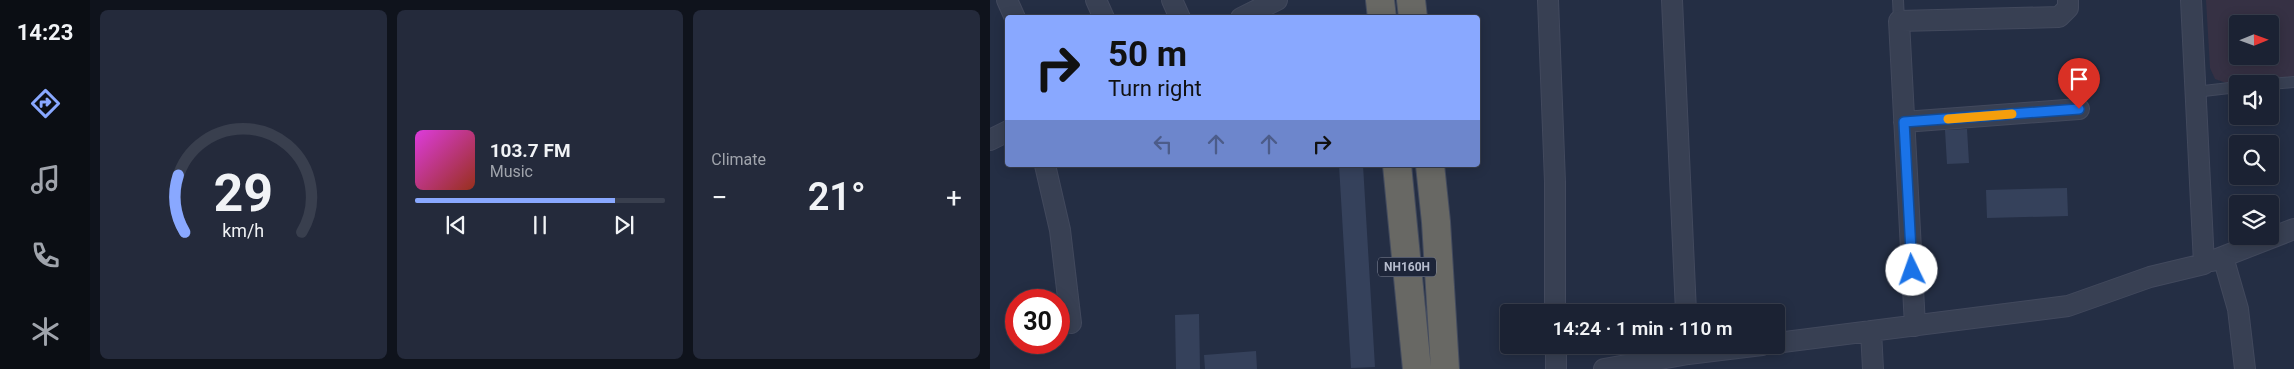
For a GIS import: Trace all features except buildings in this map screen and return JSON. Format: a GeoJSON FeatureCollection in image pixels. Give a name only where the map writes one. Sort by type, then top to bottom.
{"type":"FeatureCollection","features":[{"type":"Feature","properties":{"kind":"highway"},"geometry":{"type":"LineString","coordinates":[[1380,0],[1382,15]]}},
{"type":"Feature","properties":{"kind":"highway"},"geometry":{"type":"LineString","coordinates":[[1411,0],[1413,15]]}},
{"type":"Feature","properties":{"kind":"highway","name":"NH160H"},"geometry":{"type":"LineString","coordinates":[[1397,167],[1417,369]]}},
{"type":"Feature","properties":{"kind":"highway","name":"NH160H"},"geometry":{"type":"LineString","coordinates":[[1430,167],[1446,369]]}},
{"type":"Feature","properties":{"kind":"street"},"geometry":{"type":"LineString","coordinates":[[1007,0],[1013,15]]}},
{"type":"Feature","properties":{"kind":"street"},"geometry":{"type":"LineString","coordinates":[[1096,0],[1103,15]]}},
{"type":"Feature","properties":{"kind":"street"},"geometry":{"type":"LineString","coordinates":[[1172,0],[1179,15]]}},
{"type":"Feature","properties":{"kind":"street"},"geometry":{"type":"LineString","coordinates":[[1247,15],[1277,0]]}},
{"type":"Feature","properties":{"kind":"street"},"geometry":{"type":"LineString","coordinates":[[1548,0],[1554,182],[1555,304]]}},
{"type":"Feature","properties":{"kind":"street"},"geometry":{"type":"LineString","coordinates":[[1672,0],[1686,304]]}},
{"type":"Feature","properties":{"kind":"street"},"geometry":{"type":"LineString","coordinates":[[1915,326],[1899,20],[2059,17],[2066,12],[2068,0]]}},
{"type":"Feature","properties":{"kind":"street"},"geometry":{"type":"LineString","coordinates":[[2191,0],[2204,264]]}},
{"type":"Feature","properties":{"kind":"street"},"geometry":{"type":"LineString","coordinates":[[1904,122],[2079,109]]}},
{"type":"Feature","properties":{"kind":"street"},"geometry":{"type":"LineString","coordinates":[[990,140],[1005,132]]}},
{"type":"Feature","properties":{"kind":"street"},"geometry":{"type":"LineString","coordinates":[[1045,167],[1060,230],[1071,324]]}},
{"type":"Feature","properties":{"kind":"street"},"geometry":{"type":"LineString","coordinates":[[1785,342],[2068,306],[2150,278],[2204,264],[2294,229]]}},
{"type":"Feature","properties":{"kind":"street"},"geometry":{"type":"LineString","coordinates":[[2223,257],[2238,308],[2245,369]]}},
{"type":"Feature","properties":{"kind":"street"},"geometry":{"type":"LineString","coordinates":[[1871,331],[1873,369]]}},
{"type":"Feature","properties":{"kind":"street"},"geometry":{"type":"LineString","coordinates":[[1556,354],[1556,369]]}},
{"type":"Feature","properties":{"kind":"street"},"geometry":{"type":"LineString","coordinates":[[1604,369],[1670,354]]}},
{"type":"Feature","properties":{"kind":"lane"},"geometry":{"type":"LineString","coordinates":[[1898,0],[1899,20]]}},
{"type":"Feature","properties":{"kind":"lane"},"geometry":{"type":"LineString","coordinates":[[2279,83],[2294,82]]}},
{"type":"Feature","properties":{"kind":"lane"},"geometry":{"type":"LineString","coordinates":[[2195,92],[2229,88]]}},
{"type":"Feature","properties":{"kind":"shaded area"},"geometry":{"type":"Polygon","coordinates":[[[2206,0],[2294,0],[2294,79],[2279,80],[2279,75],[2229,75],[2229,84],[2215,79],[2210,68],[2206,0]]]}},
{"type":"Feature","properties":{"kind":"slow traffic"},"geometry":{"type":"LineString","coordinates":[[1948,119],[2012,114]]}},
{"type":"Feature","properties":{"kind":"route"},"geometry":{"type":"LineString","coordinates":[[1912,270],[1904,122],[2079,109]]}}]}
